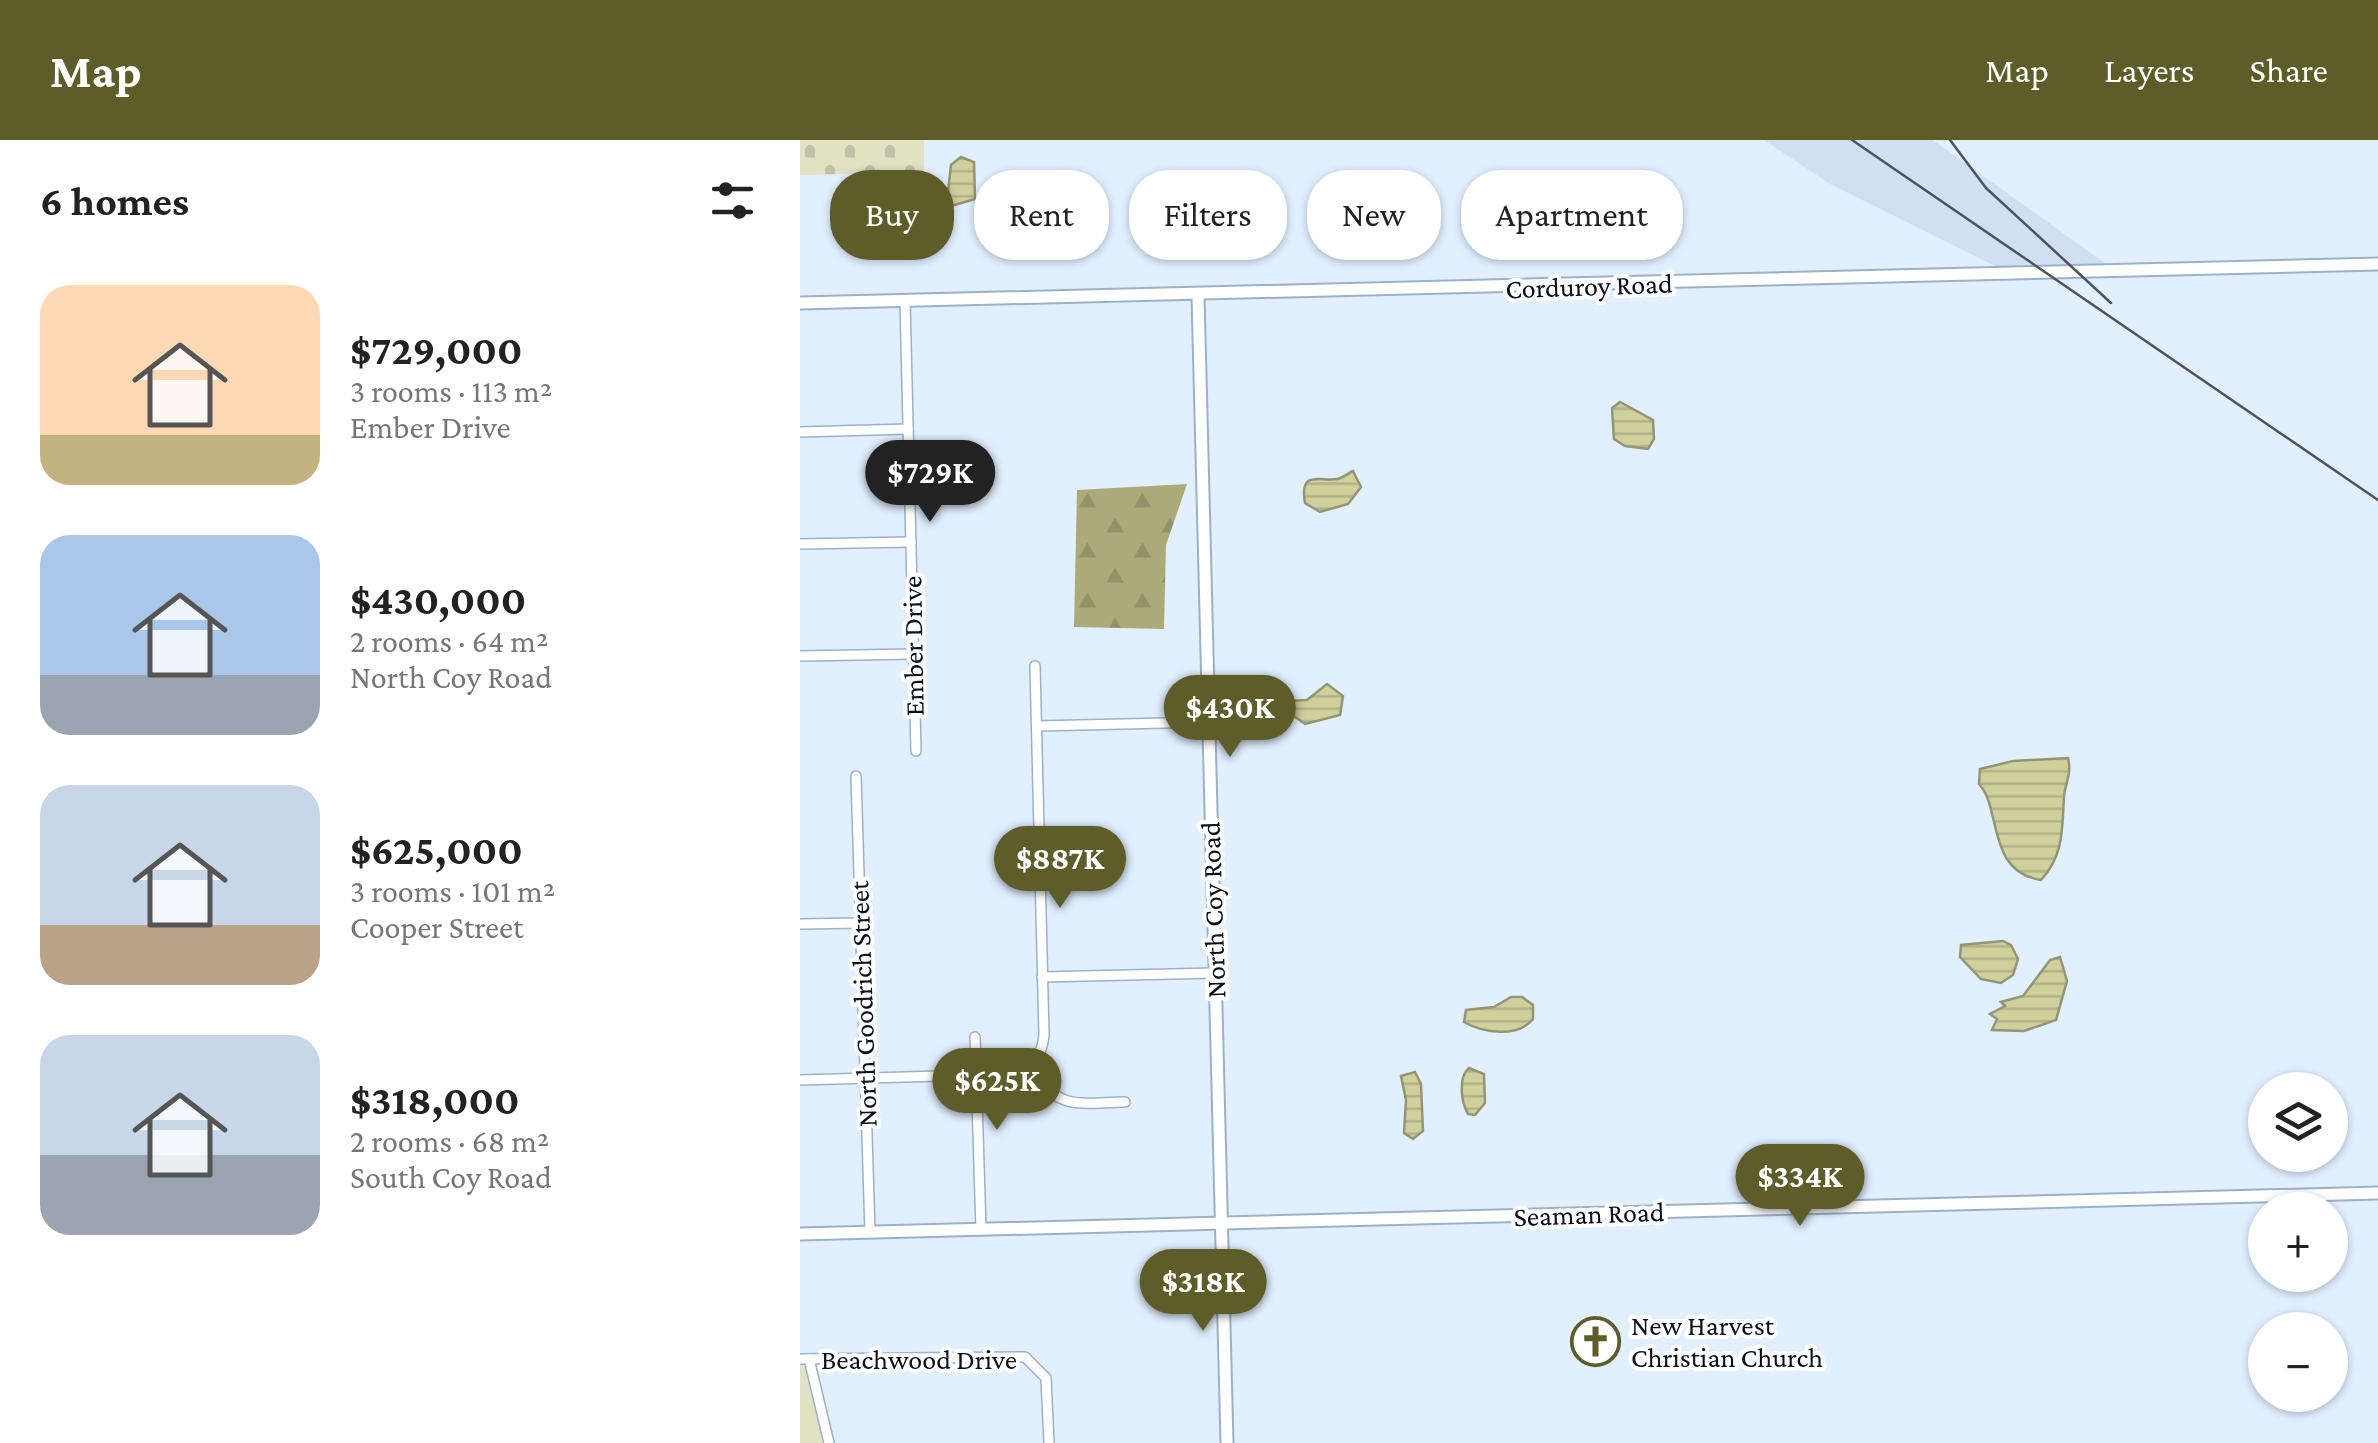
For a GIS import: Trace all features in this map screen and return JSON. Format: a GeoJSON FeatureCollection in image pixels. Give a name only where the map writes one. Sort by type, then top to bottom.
{"type":"FeatureCollection","features":[{"type":"Feature","properties":{"kind":"street","name":"Corduroy Road"},"geometry":{"type":"LineString","coordinates":[[800,303],[2378,264]]}},
{"type":"Feature","properties":{"kind":"street","name":"North Coy Road"},"geometry":{"type":"LineString","coordinates":[[1198,296],[1227,1443]]}},
{"type":"Feature","properties":{"kind":"street","name":"Ember Drive"},"geometry":{"type":"LineString","coordinates":[[905,301],[916,751]]}},
{"type":"Feature","properties":{"kind":"street"},"geometry":{"type":"LineString","coordinates":[[800,432],[908,430]]}},
{"type":"Feature","properties":{"kind":"street"},"geometry":{"type":"LineString","coordinates":[[800,544],[911,542]]}},
{"type":"Feature","properties":{"kind":"street"},"geometry":{"type":"LineString","coordinates":[[800,656],[914,654]]}},
{"type":"Feature","properties":{"kind":"street"},"geometry":{"type":"LineString","coordinates":[[800,1080],[1010,1074],[1028,1068],[1043,1045],[1035,666]]}},
{"type":"Feature","properties":{"kind":"street"},"geometry":{"type":"LineString","coordinates":[[1036,726],[1208,722]]}},
{"type":"Feature","properties":{"kind":"street","name":"North Goodrich Street"},"geometry":{"type":"LineString","coordinates":[[856,776],[870,1232]]}},
{"type":"Feature","properties":{"kind":"street"},"geometry":{"type":"LineString","coordinates":[[1040,852],[1118,850]]}},
{"type":"Feature","properties":{"kind":"street"},"geometry":{"type":"LineString","coordinates":[[800,924],[861,923]]}},
{"type":"Feature","properties":{"kind":"street"},"geometry":{"type":"LineString","coordinates":[[1042,977],[1215,973]]}},
{"type":"Feature","properties":{"kind":"street"},"geometry":{"type":"LineString","coordinates":[[975,1038],[981,1229]]}},
{"type":"Feature","properties":{"kind":"street"},"geometry":{"type":"LineString","coordinates":[[1028,1068],[1048,1093],[1060,1101],[1125,1102]]}},
{"type":"Feature","properties":{"kind":"street","name":"Seaman Road"},"geometry":{"type":"LineString","coordinates":[[800,1234],[2378,1194]]}},
{"type":"Feature","properties":{"kind":"street","name":"Beachwood Drive"},"geometry":{"type":"LineString","coordinates":[[804,1359],[1013,1354],[1037,1364],[1048,1388],[1050,1443]]}},
{"type":"Feature","properties":{"kind":"street"},"geometry":{"type":"LineString","coordinates":[[804,1359],[828,1443]]}},
{"type":"Feature","properties":{"kind":"shaded area"},"geometry":{"type":"Polygon","coordinates":[[[1764,140],[1933,140],[2116,271],[2011,274],[1830,184],[1764,140]]]}},
{"type":"Feature","properties":{"kind":"shaded area"},"geometry":{"type":"Polygon","coordinates":[[[961,157],[974,162],[974,199],[954,205],[951,165],[961,157]]]}},
{"type":"Feature","properties":{"kind":"shaded area"},"geometry":{"type":"Polygon","coordinates":[[[1620,402],[1653,420],[1654,439],[1648,449],[1625,446],[1614,439],[1612,408],[1620,402]]]}},
{"type":"Feature","properties":{"kind":"shaded area"},"geometry":{"type":"Polygon","coordinates":[[[1353,471],[1361,487],[1348,504],[1320,512],[1305,503],[1308,481],[1337,479],[1353,471]]]}},
{"type":"Feature","properties":{"kind":"shaded area"},"geometry":{"type":"Polygon","coordinates":[[[1327,684],[1343,696],[1340,715],[1305,724],[1288,712],[1289,701],[1307,700],[1327,684]]]}},
{"type":"Feature","properties":{"kind":"shaded area"},"geometry":{"type":"Polygon","coordinates":[[[2068,758],[2060,841],[2054,861],[2041,880],[2023,875],[2003,852],[1991,808],[1979,784],[1980,769],[2013,761],[2068,758]]]}},
{"type":"Feature","properties":{"kind":"shaded area"},"geometry":{"type":"Polygon","coordinates":[[[2003,941],[2011,945],[2018,959],[2013,975],[2001,983],[1981,979],[1960,957],[1961,945],[2003,941]]]}},
{"type":"Feature","properties":{"kind":"shaded area"},"geometry":{"type":"Polygon","coordinates":[[[2060,957],[2067,981],[2056,1020],[2024,1031],[1992,1030],[1997,1019],[1990,1014],[2005,1006],[2001,1002],[2023,996],[2050,960],[2060,957]]]}},
{"type":"Feature","properties":{"kind":"shaded area"},"geometry":{"type":"Polygon","coordinates":[[[1511,997],[1522,997],[1533,1005],[1533,1019],[1527,1025],[1500,1032],[1464,1022],[1466,1010],[1494,1007],[1511,997]]]}},
{"type":"Feature","properties":{"kind":"shaded area"},"geometry":{"type":"Polygon","coordinates":[[[1469,1068],[1484,1074],[1485,1103],[1475,1115],[1468,1114],[1462,1097],[1463,1077],[1469,1068]]]}},
{"type":"Feature","properties":{"kind":"shaded area"},"geometry":{"type":"Polygon","coordinates":[[[1415,1072],[1421,1084],[1423,1131],[1413,1139],[1404,1133],[1406,1100],[1401,1076],[1415,1072]]]}},
{"type":"Feature","properties":{"kind":"green space"},"geometry":{"type":"Polygon","coordinates":[[[800,140],[924,140],[924,170],[830,170],[830,174],[800,175],[800,140]]]}},
{"type":"Feature","properties":{"kind":"green space"},"geometry":{"type":"Polygon","coordinates":[[[1187,484],[1166,545],[1164,629],[1074,627],[1077,490],[1187,484]]]}},
{"type":"Feature","properties":{"kind":"green space"},"geometry":{"type":"Polygon","coordinates":[[[800,1364],[808,1370],[825,1443],[800,1443],[800,1364]]]}},
{"type":"Feature","properties":{"kind":"railway"},"geometry":{"type":"LineString","coordinates":[[1852,140],[2378,500]]}},
{"type":"Feature","properties":{"kind":"railway"},"geometry":{"type":"LineString","coordinates":[[1950,140],[1986,188],[2111,303]]}},
{"type":"Feature","properties":{"kind":"place","name":"New Harvest Christian Church"},"geometry":{"type":"Point","coordinates":[1596,1341]}}]}
